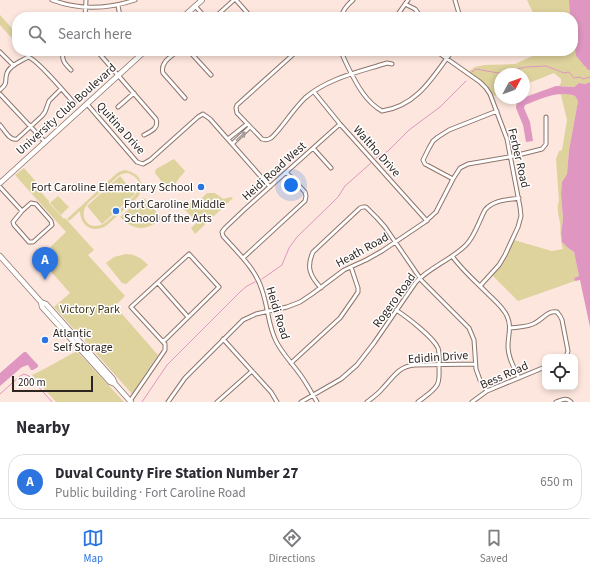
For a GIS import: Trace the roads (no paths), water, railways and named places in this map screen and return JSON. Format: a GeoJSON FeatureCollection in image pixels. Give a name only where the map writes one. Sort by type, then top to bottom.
{"type":"FeatureCollection","features":[{"type":"Feature","properties":{"kind":"street"},"geometry":{"type":"LineString","coordinates":[[52,0],[73,6],[86,7],[118,5],[135,0]]}},
{"type":"Feature","properties":{"kind":"street"},"geometry":{"type":"LineString","coordinates":[[86,0],[86,12]]}},
{"type":"Feature","properties":{"kind":"street"},"geometry":{"type":"LineString","coordinates":[[188,12],[202,0]]}},
{"type":"Feature","properties":{"kind":"street"},"geometry":{"type":"LineString","coordinates":[[221,12],[235,0],[246,12]]}},
{"type":"Feature","properties":{"kind":"street"},"geometry":{"type":"LineString","coordinates":[[343,12],[353,0]]}},
{"type":"Feature","properties":{"kind":"street"},"geometry":{"type":"LineString","coordinates":[[400,12],[408,0]]}},
{"type":"Feature","properties":{"kind":"street"},"geometry":{"type":"LineString","coordinates":[[455,0],[459,12]]}},
{"type":"Feature","properties":{"kind":"street"},"geometry":{"type":"LineString","coordinates":[[406,4],[416,12]]}},
{"type":"Feature","properties":{"kind":"street"},"geometry":{"type":"LineString","coordinates":[[118,5],[119,12]]}},
{"type":"Feature","properties":{"kind":"street"},"geometry":{"type":"LineString","coordinates":[[195,6],[200,12]]}},
{"type":"Feature","properties":{"kind":"street"},"geometry":{"type":"LineString","coordinates":[[0,52],[13,66]]}},
{"type":"Feature","properties":{"kind":"street"},"geometry":{"type":"LineString","coordinates":[[62,56],[62,59],[71,70]]}},
{"type":"Feature","properties":{"kind":"street"},"geometry":{"type":"LineString","coordinates":[[101,56],[155,117],[158,124],[155,129],[144,135]]}},
{"type":"Feature","properties":{"kind":"street","name":"University Club Boulevard"},"geometry":{"type":"LineString","coordinates":[[0,183],[139,56]]}},
{"type":"Feature","properties":{"kind":"street"},"geometry":{"type":"LineString","coordinates":[[171,56],[163,64],[163,73],[186,98]]}},
{"type":"Feature","properties":{"kind":"street"},"geometry":{"type":"LineString","coordinates":[[194,56],[211,75]]}},
{"type":"Feature","properties":{"kind":"street"},"geometry":{"type":"LineString","coordinates":[[291,56],[237,105],[237,113],[260,138],[266,140],[270,138],[281,127],[295,108],[314,92],[338,78],[387,64],[392,64]]}},
{"type":"Feature","properties":{"kind":"street"},"geometry":{"type":"LineString","coordinates":[[342,56],[360,90],[377,108],[382,111],[404,104],[416,97],[425,88],[449,56]]}},
{"type":"Feature","properties":{"kind":"street","name":"Ferber Road"},"geometry":{"type":"LineString","coordinates":[[443,56],[480,82],[490,94],[507,139],[521,216],[505,255],[499,265],[480,286]]}},
{"type":"Feature","properties":{"kind":"street"},"geometry":{"type":"LineString","coordinates":[[0,90],[5,84],[8,71],[13,66],[28,57],[32,58],[74,103]]}},
{"type":"Feature","properties":{"kind":"street"},"geometry":{"type":"LineString","coordinates":[[0,125],[11,138],[14,140],[18,139],[44,114],[51,98],[61,89]]}},
{"type":"Feature","properties":{"kind":"street","name":"Waltho Drive"},"geometry":{"type":"LineString","coordinates":[[314,92],[340,124],[427,221]]}},
{"type":"Feature","properties":{"kind":"street"},"geometry":{"type":"LineString","coordinates":[[118,106],[134,93]]}},
{"type":"Feature","properties":{"kind":"street"},"geometry":{"type":"LineString","coordinates":[[0,94],[45,142]]}},
{"type":"Feature","properties":{"kind":"street","name":"Quitina Drive"},"geometry":{"type":"LineString","coordinates":[[87,104],[137,162],[143,164],[150,160],[203,114],[210,119],[228,140]]}},
{"type":"Feature","properties":{"kind":"street"},"geometry":{"type":"LineString","coordinates":[[453,179],[427,166],[423,160],[433,141],[449,130],[497,111]]}},
{"type":"Feature","properties":{"kind":"street","name":"Heath Road"},"geometry":{"type":"LineString","coordinates":[[168,402],[185,378],[243,320],[250,316],[295,304],[321,288],[344,270],[374,256],[427,221],[436,212],[453,179],[458,171],[464,166],[539,151],[544,148],[546,142],[546,117]]}},
{"type":"Feature","properties":{"kind":"street"},"geometry":{"type":"LineString","coordinates":[[247,124],[228,140],[270,187]]}},
{"type":"Feature","properties":{"kind":"street","name":"Heidi Road West"},"geometry":{"type":"LineString","coordinates":[[222,232],[340,124]]}},
{"type":"Feature","properties":{"kind":"street"},"geometry":{"type":"LineString","coordinates":[[232,144],[250,127]]}},
{"type":"Feature","properties":{"kind":"street"},"geometry":{"type":"LineString","coordinates":[[313,148],[331,168]]}},
{"type":"Feature","properties":{"kind":"street"},"geometry":{"type":"LineString","coordinates":[[243,258],[305,201],[305,192],[286,172]]}},
{"type":"Feature","properties":{"kind":"street"},"geometry":{"type":"LineString","coordinates":[[0,187],[22,211]]}},
{"type":"Feature","properties":{"kind":"street","name":"Rogero Road"},"geometry":{"type":"LineString","coordinates":[[301,402],[341,379],[357,365],[420,278],[452,256],[466,244],[489,205],[518,198]]}},
{"type":"Feature","properties":{"kind":"street"},"geometry":{"type":"LineString","coordinates":[[31,203],[36,204],[51,221],[52,225],[34,242],[29,242],[14,225],[13,222],[22,211],[31,203]]}},
{"type":"Feature","properties":{"kind":"street"},"geometry":{"type":"LineString","coordinates":[[321,288],[310,271],[309,261],[313,252],[360,208],[368,208],[396,242],[424,283],[469,328],[475,343],[475,364],[478,378],[487,391]]}},
{"type":"Feature","properties":{"kind":"street","name":"Heidi Road"},"geometry":{"type":"LineString","coordinates":[[222,232],[222,236],[243,258],[255,274],[264,297],[276,341],[283,353],[303,378],[317,402]]}},
{"type":"Feature","properties":{"kind":"street"},"geometry":{"type":"LineString","coordinates":[[0,256],[41,302],[42,307],[110,382],[115,384],[131,402],[165,350],[165,344],[162,341],[132,307],[189,254],[219,287],[165,340],[162,341]]}},
{"type":"Feature","properties":{"kind":"street"},"geometry":{"type":"LineString","coordinates":[[452,256],[464,271],[505,312],[510,328],[508,351],[519,378]]}},
{"type":"Feature","properties":{"kind":"street"},"geometry":{"type":"LineString","coordinates":[[291,363],[340,318],[358,292],[351,267]]}},
{"type":"Feature","properties":{"kind":"street"},"geometry":{"type":"LineString","coordinates":[[158,283],[188,317]]}},
{"type":"Feature","properties":{"kind":"street"},"geometry":{"type":"LineString","coordinates":[[396,310],[409,319],[436,345],[439,353],[438,384],[418,402]]}},
{"type":"Feature","properties":{"kind":"street"},"geometry":{"type":"LineString","coordinates":[[510,328],[534,324],[550,312],[557,312],[562,320],[568,351],[567,354]]}},
{"type":"Feature","properties":{"kind":"street"},"geometry":{"type":"LineString","coordinates":[[223,339],[277,402]]}},
{"type":"Feature","properties":{"kind":"street","name":"Edidin Drive"},"geometry":{"type":"LineString","coordinates":[[367,402],[382,389],[398,371],[405,367],[415,365],[475,364]]}},
{"type":"Feature","properties":{"kind":"street","name":"Bess Road"},"geometry":{"type":"LineString","coordinates":[[472,402],[487,391],[542,369]]}},
{"type":"Feature","properties":{"kind":"street"},"geometry":{"type":"LineString","coordinates":[[217,402],[252,371]]}},
{"type":"Feature","properties":{"kind":"street"},"geometry":{"type":"LineString","coordinates":[[556,402],[564,399],[570,401]]}},
{"type":"Feature","properties":{"kind":"waterway"},"geometry":{"type":"LineString","coordinates":[[472,72],[476,69],[498,73],[526,67],[546,66],[564,73],[569,72],[574,78],[580,77],[583,79],[590,77]]}},
{"type":"Feature","properties":{"kind":"waterway"},"geometry":{"type":"LineString","coordinates":[[376,158],[388,151],[409,130],[440,107],[466,81]]}},
{"type":"Feature","properties":{"kind":"waterway"},"geometry":{"type":"LineString","coordinates":[[262,279],[282,265],[289,248],[297,237],[338,197],[345,186],[371,163]]}},
{"type":"Feature","properties":{"kind":"waterway"},"geometry":{"type":"LineString","coordinates":[[142,402],[167,365],[241,291],[255,282]]}},
{"type":"Feature","properties":{"kind":"waterway"},"geometry":{"type":"LineString","coordinates":[[0,394],[24,374],[29,376],[52,402]]}},
{"type":"Feature","properties":{"kind":"place","name":"Fort Caroline Elementary School"},"geometry":{"type":"Point","coordinates":[201,187]}},
{"type":"Feature","properties":{"kind":"place","name":"Fort Caroline Middle School of the Arts"},"geometry":{"type":"Point","coordinates":[116,211]}},
{"type":"Feature","properties":{"kind":"place","name":"Duval County Fire Station Number 27"},"geometry":{"type":"Point","coordinates":[45,280]}},
{"type":"Feature","properties":{"kind":"place","name":"Atlantic Self Storage"},"geometry":{"type":"Point","coordinates":[45,340]}},
{"type":"Feature","properties":{"kind":"park label","name":"Victory Park"},"geometry":{"type":"Point","coordinates":[90,309]}}]}
